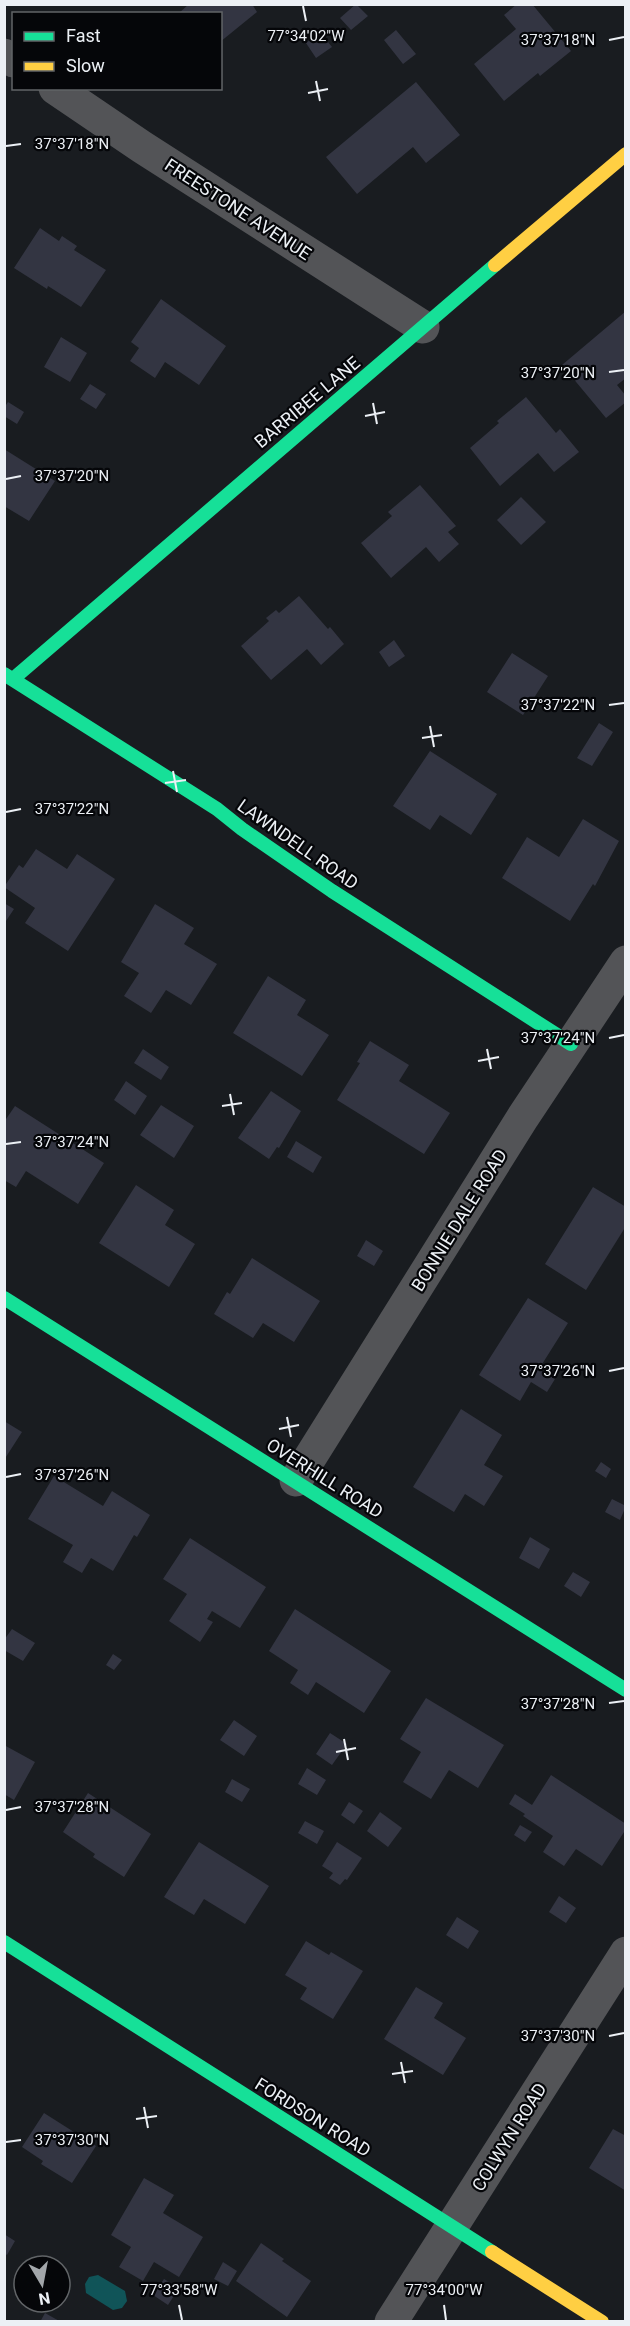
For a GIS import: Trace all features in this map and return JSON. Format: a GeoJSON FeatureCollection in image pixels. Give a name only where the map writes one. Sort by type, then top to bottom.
{"type":"FeatureCollection","features":[{"type":"Feature","properties":{"kind":"street","name":"FREESTONE AVENUE"},"geometry":{"type":"LineString","coordinates":[[58,90],[142,147],[423,327]]}},
{"type":"Feature","properties":{"kind":"street","name":"BARRIBEE LANE"},"geometry":{"type":"LineString","coordinates":[[9,676],[626,154]]}},
{"type":"Feature","properties":{"kind":"street","name":"LAWNDELL ROAD"},"geometry":{"type":"LineString","coordinates":[[9,676],[217,808],[242,829],[332,891],[571,1044]]}},
{"type":"Feature","properties":{"kind":"street","name":"BONNIE DALE ROAD"},"geometry":{"type":"LineString","coordinates":[[296,1480],[523,1117],[626,962]]}},
{"type":"Feature","properties":{"kind":"street","name":"OVERHILL ROAD"},"geometry":{"type":"LineString","coordinates":[[4,1298],[626,1690]]}},
{"type":"Feature","properties":{"kind":"street","name":"FORDSON ROAD"},"geometry":{"type":"LineString","coordinates":[[4,1942],[602,2322]]}},
{"type":"Feature","properties":{"kind":"street","name":"COLWYN ROAD"},"geometry":{"type":"LineString","coordinates":[[391,2322],[626,1953]]}},
{"type":"Feature","properties":{"kind":"water"},"geometry":{"type":"Polygon","coordinates":[[[98,2275],[125,2291],[127,2301],[122,2308],[113,2310],[86,2293],[85,2284],[89,2277],[98,2275]]]}},
{"type":"Feature","properties":{"kind":"building"},"geometry":{"type":"Polygon","coordinates":[[[189,4],[252,4],[257,12],[222,40],[222,12],[180,12],[189,4]]]}},
{"type":"Feature","properties":{"kind":"building"},"geometry":{"type":"Polygon","coordinates":[[[356,4],[368,16],[351,30],[340,18],[356,4]]]}},
{"type":"Feature","properties":{"kind":"building"},"geometry":{"type":"Polygon","coordinates":[[[517,4],[532,4],[571,51],[540,76],[538,73],[504,101],[474,64],[516,29],[504,15],[517,4]]]}},
{"type":"Feature","properties":{"kind":"building"},"geometry":{"type":"Polygon","coordinates":[[[396,30],[416,54],[403,64],[384,40],[396,30]]]}},
{"type":"Feature","properties":{"kind":"building"},"geometry":{"type":"Polygon","coordinates":[[[320,32],[332,47],[316,58],[306,43],[320,32]]]}},
{"type":"Feature","properties":{"kind":"building"},"geometry":{"type":"Polygon","coordinates":[[[416,82],[460,135],[426,163],[413,147],[357,194],[326,157],[416,82]]]}},
{"type":"Feature","properties":{"kind":"building"},"geometry":{"type":"Polygon","coordinates":[[[40,228],[59,241],[62,236],[77,246],[74,250],[106,270],[81,307],[14,268],[40,228]]]}},
{"type":"Feature","properties":{"kind":"building"},"geometry":{"type":"Polygon","coordinates":[[[161,299],[226,346],[199,385],[165,362],[155,378],[130,361],[139,348],[131,342],[161,299]]]}},
{"type":"Feature","properties":{"kind":"building"},"geometry":{"type":"Polygon","coordinates":[[[626,311],[626,378],[617,385],[626,396],[626,402],[606,418],[562,365],[626,311]]]}},
{"type":"Feature","properties":{"kind":"building"},"geometry":{"type":"Polygon","coordinates":[[[61,337],[87,353],[70,382],[44,367],[61,337]]]}},
{"type":"Feature","properties":{"kind":"building"},"geometry":{"type":"Polygon","coordinates":[[[90,384],[106,394],[96,409],[80,399],[90,384]]]}},
{"type":"Feature","properties":{"kind":"building"},"geometry":{"type":"Polygon","coordinates":[[[526,397],[556,433],[560,429],[579,452],[554,472],[538,453],[500,486],[470,448],[526,397]]]}},
{"type":"Feature","properties":{"kind":"building"},"geometry":{"type":"Polygon","coordinates":[[[8,402],[24,412],[17,424],[4,416],[4,408],[8,402]]]}},
{"type":"Feature","properties":{"kind":"building"},"geometry":{"type":"Polygon","coordinates":[[[4,449],[55,481],[29,521],[4,506],[4,449]]]}},
{"type":"Feature","properties":{"kind":"building"},"geometry":{"type":"Polygon","coordinates":[[[420,485],[456,526],[448,532],[459,544],[439,562],[426,547],[391,578],[361,543],[392,516],[388,512],[420,485]]]}},
{"type":"Feature","properties":{"kind":"building"},"geometry":{"type":"Polygon","coordinates":[[[521,497],[546,522],[521,545],[497,520],[521,497]]]}},
{"type":"Feature","properties":{"kind":"building"},"geometry":{"type":"Polygon","coordinates":[[[299,596],[344,644],[321,665],[307,649],[271,680],[241,646],[269,621],[266,618],[276,610],[279,613],[299,596]]]}},
{"type":"Feature","properties":{"kind":"building"},"geometry":{"type":"Polygon","coordinates":[[[394,640],[405,656],[389,667],[379,652],[394,640]]]}},
{"type":"Feature","properties":{"kind":"building"},"geometry":{"type":"Polygon","coordinates":[[[512,653],[548,676],[523,715],[487,692],[512,653]]]}},
{"type":"Feature","properties":{"kind":"building"},"geometry":{"type":"Polygon","coordinates":[[[599,723],[613,732],[592,766],[577,758],[599,723]]]}},
{"type":"Feature","properties":{"kind":"building"},"geometry":{"type":"Polygon","coordinates":[[[430,751],[497,794],[471,835],[440,815],[430,830],[393,806],[430,751]]]}},
{"type":"Feature","properties":{"kind":"building"},"geometry":{"type":"Polygon","coordinates":[[[583,819],[619,841],[595,886],[593,884],[570,921],[502,878],[527,837],[559,857],[583,819]]]}},
{"type":"Feature","properties":{"kind":"building"},"geometry":{"type":"Polygon","coordinates":[[[36,849],[67,869],[77,854],[115,879],[68,951],[25,923],[35,908],[4,887],[19,865],[23,868],[36,849]]]}},
{"type":"Feature","properties":{"kind":"building"},"geometry":{"type":"Polygon","coordinates":[[[4,903],[14,909],[4,924],[4,903]]]}},
{"type":"Feature","properties":{"kind":"building"},"geometry":{"type":"Polygon","coordinates":[[[155,904],[194,928],[184,944],[217,964],[191,1005],[166,990],[151,1013],[124,996],[139,973],[121,962],[155,904]]]}},
{"type":"Feature","properties":{"kind":"building"},"geometry":{"type":"Polygon","coordinates":[[[268,976],[306,1000],[297,1015],[329,1035],[302,1076],[233,1033],[268,976]]]}},
{"type":"Feature","properties":{"kind":"building"},"geometry":{"type":"Polygon","coordinates":[[[370,1041],[409,1065],[399,1081],[450,1113],[424,1154],[337,1100],[360,1063],[357,1062],[370,1041]]]}},
{"type":"Feature","properties":{"kind":"building"},"geometry":{"type":"Polygon","coordinates":[[[143,1049],[169,1067],[161,1080],[134,1063],[143,1049]]]}},
{"type":"Feature","properties":{"kind":"building"},"geometry":{"type":"Polygon","coordinates":[[[126,1081],[147,1096],[135,1115],[114,1100],[126,1081]]]}},
{"type":"Feature","properties":{"kind":"building"},"geometry":{"type":"Polygon","coordinates":[[[271,1091],[301,1111],[279,1148],[277,1147],[269,1159],[238,1138],[271,1091]]]}},
{"type":"Feature","properties":{"kind":"building"},"geometry":{"type":"Polygon","coordinates":[[[161,1105],[194,1126],[174,1158],[140,1135],[161,1105]]]}},
{"type":"Feature","properties":{"kind":"building"},"geometry":{"type":"Polygon","coordinates":[[[15,1106],[104,1163],[78,1204],[26,1171],[16,1187],[4,1180],[4,1122],[15,1106]]]}},
{"type":"Feature","properties":{"kind":"building"},"geometry":{"type":"Polygon","coordinates":[[[296,1141],[322,1157],[313,1173],[287,1157],[296,1141]]]}},
{"type":"Feature","properties":{"kind":"building"},"geometry":{"type":"Polygon","coordinates":[[[136,1185],[174,1210],[165,1225],[195,1244],[169,1287],[99,1243],[136,1185]]]}},
{"type":"Feature","properties":{"kind":"building"},"geometry":{"type":"Polygon","coordinates":[[[593,1187],[626,1207],[626,1226],[586,1290],[545,1264],[593,1187]]]}},
{"type":"Feature","properties":{"kind":"building"},"geometry":{"type":"Polygon","coordinates":[[[366,1240],[383,1251],[374,1266],[357,1256],[366,1240]]]}},
{"type":"Feature","properties":{"kind":"building"},"geometry":{"type":"Polygon","coordinates":[[[252,1258],[320,1301],[294,1342],[263,1323],[253,1338],[214,1314],[227,1292],[230,1294],[252,1258]]]}},
{"type":"Feature","properties":{"kind":"building"},"geometry":{"type":"Polygon","coordinates":[[[528,1298],[568,1323],[539,1369],[555,1379],[547,1392],[531,1382],[520,1401],[479,1375],[528,1298]]]}},
{"type":"Feature","properties":{"kind":"building"},"geometry":{"type":"Polygon","coordinates":[[[461,1409],[502,1435],[484,1465],[503,1476],[484,1506],[465,1494],[454,1512],[413,1487],[461,1409]]]}},
{"type":"Feature","properties":{"kind":"building"},"geometry":{"type":"Polygon","coordinates":[[[4,1421],[22,1432],[4,1460],[4,1421]]]}},
{"type":"Feature","properties":{"kind":"building"},"geometry":{"type":"Polygon","coordinates":[[[601,1462],[611,1469],[606,1478],[595,1471],[601,1462]]]}},
{"type":"Feature","properties":{"kind":"building"},"geometry":{"type":"Polygon","coordinates":[[[54,1476],[103,1506],[112,1491],[150,1515],[137,1537],[134,1535],[113,1571],[91,1558],[82,1573],[63,1562],[73,1545],[28,1519],[54,1476]]]}},
{"type":"Feature","properties":{"kind":"building"},"geometry":{"type":"Polygon","coordinates":[[[612,1499],[626,1506],[620,1520],[605,1512],[612,1499]]]}},
{"type":"Feature","properties":{"kind":"building"},"geometry":{"type":"Polygon","coordinates":[[[530,1537],[550,1549],[539,1569],[519,1558],[530,1537]]]}},
{"type":"Feature","properties":{"kind":"building"},"geometry":{"type":"Polygon","coordinates":[[[190,1538],[266,1587],[240,1628],[212,1611],[207,1619],[213,1622],[200,1642],[169,1621],[187,1594],[163,1579],[190,1538]]]}},
{"type":"Feature","properties":{"kind":"building"},"geometry":{"type":"Polygon","coordinates":[[[573,1572],[590,1582],[581,1597],[564,1586],[573,1572]]]}},
{"type":"Feature","properties":{"kind":"building"},"geometry":{"type":"Polygon","coordinates":[[[295,1609],[391,1671],[364,1713],[316,1682],[308,1695],[290,1683],[298,1670],[269,1651],[295,1609]]]}},
{"type":"Feature","properties":{"kind":"building"},"geometry":{"type":"Polygon","coordinates":[[[12,1629],[35,1643],[23,1661],[4,1650],[4,1640],[12,1629]]]}},
{"type":"Feature","properties":{"kind":"building"},"geometry":{"type":"Polygon","coordinates":[[[113,1654],[122,1660],[114,1670],[106,1665],[113,1654]]]}},
{"type":"Feature","properties":{"kind":"building"},"geometry":{"type":"Polygon","coordinates":[[[426,1698],[504,1745],[478,1788],[449,1770],[431,1799],[403,1782],[421,1752],[400,1739],[426,1698]]]}},
{"type":"Feature","properties":{"kind":"building"},"geometry":{"type":"Polygon","coordinates":[[[234,1720],[257,1736],[244,1756],[220,1740],[234,1720]]]}},
{"type":"Feature","properties":{"kind":"building"},"geometry":{"type":"Polygon","coordinates":[[[330,1733],[347,1744],[332,1765],[316,1754],[330,1733]]]}},
{"type":"Feature","properties":{"kind":"building"},"geometry":{"type":"Polygon","coordinates":[[[4,1745],[35,1762],[14,1800],[4,1794],[4,1745]]]}},
{"type":"Feature","properties":{"kind":"building"},"geometry":{"type":"Polygon","coordinates":[[[307,1768],[326,1780],[317,1795],[298,1784],[307,1768]]]}},
{"type":"Feature","properties":{"kind":"building"},"geometry":{"type":"Polygon","coordinates":[[[551,1775],[626,1824],[626,1829],[602,1866],[576,1849],[564,1866],[543,1852],[553,1836],[509,1804],[515,1794],[532,1805],[551,1775]]]}},
{"type":"Feature","properties":{"kind":"building"},"geometry":{"type":"Polygon","coordinates":[[[232,1779],[250,1789],[242,1802],[225,1792],[232,1779]]]}},
{"type":"Feature","properties":{"kind":"building"},"geometry":{"type":"Polygon","coordinates":[[[88,1793],[151,1834],[124,1877],[93,1857],[95,1854],[63,1832],[88,1793]]]}},
{"type":"Feature","properties":{"kind":"building"},"geometry":{"type":"Polygon","coordinates":[[[349,1802],[363,1811],[354,1824],[341,1815],[349,1802]]]}},
{"type":"Feature","properties":{"kind":"building"},"geometry":{"type":"Polygon","coordinates":[[[380,1812],[402,1828],[388,1847],[367,1831],[380,1812]]]}},
{"type":"Feature","properties":{"kind":"building"},"geometry":{"type":"Polygon","coordinates":[[[305,1821],[324,1831],[317,1844],[298,1833],[305,1821]]]}},
{"type":"Feature","properties":{"kind":"building"},"geometry":{"type":"Polygon","coordinates":[[[520,1825],[532,1832],[525,1842],[514,1835],[520,1825]]]}},
{"type":"Feature","properties":{"kind":"building"},"geometry":{"type":"Polygon","coordinates":[[[199,1842],[269,1886],[245,1924],[204,1899],[194,1915],[164,1897],[199,1842]]]}},
{"type":"Feature","properties":{"kind":"building"},"geometry":{"type":"Polygon","coordinates":[[[337,1842],[362,1858],[347,1880],[345,1879],[340,1885],[329,1878],[333,1873],[322,1866],[337,1842]]]}},
{"type":"Feature","properties":{"kind":"building"},"geometry":{"type":"Polygon","coordinates":[[[559,1896],[576,1908],[566,1923],[549,1912],[559,1896]]]}},
{"type":"Feature","properties":{"kind":"building"},"geometry":{"type":"Polygon","coordinates":[[[457,1917],[479,1931],[468,1949],[446,1935],[457,1917]]]}},
{"type":"Feature","properties":{"kind":"building"},"geometry":{"type":"Polygon","coordinates":[[[306,1941],[329,1955],[331,1952],[363,1971],[333,2019],[300,1999],[307,1988],[285,1975],[306,1941]]]}},
{"type":"Feature","properties":{"kind":"building"},"geometry":{"type":"Polygon","coordinates":[[[416,1987],[443,2003],[434,2018],[466,2038],[443,2075],[384,2039],[416,1987]]]}},
{"type":"Feature","properties":{"kind":"building"},"geometry":{"type":"Polygon","coordinates":[[[44,2113],[96,2146],[72,2183],[41,2164],[43,2161],[22,2147],[44,2113]]]}},
{"type":"Feature","properties":{"kind":"building"},"geometry":{"type":"Polygon","coordinates":[[[613,2129],[626,2136],[626,2191],[589,2168],[613,2129]]]}},
{"type":"Feature","properties":{"kind":"building"},"geometry":{"type":"Polygon","coordinates":[[[144,2178],[174,2195],[163,2213],[203,2237],[179,2277],[154,2262],[143,2281],[119,2267],[131,2247],[111,2235],[144,2178]]]}},
{"type":"Feature","properties":{"kind":"building"},"geometry":{"type":"Polygon","coordinates":[[[4,2234],[15,2241],[7,2255],[4,2253],[4,2234]]]}},
{"type":"Feature","properties":{"kind":"building"},"geometry":{"type":"Polygon","coordinates":[[[261,2243],[311,2281],[287,2317],[236,2281],[261,2243]]]}},
{"type":"Feature","properties":{"kind":"building"},"geometry":{"type":"Polygon","coordinates":[[[223,2262],[237,2271],[228,2286],[214,2279],[223,2262]]]}},
{"type":"Feature","properties":{"kind":"building"},"geometry":{"type":"Polygon","coordinates":[[[164,2279],[179,2288],[168,2305],[153,2295],[164,2279]]]}},
{"type":"Feature","properties":{"kind":"building"},"geometry":{"type":"Polygon","coordinates":[[[47,2314],[61,2322],[40,2322],[47,2314]]]}},
{"type":"Feature","properties":{"kind":"traffic: fast"},"geometry":{"type":"LineString","coordinates":[[13,679],[495,265]]}},
{"type":"Feature","properties":{"kind":"traffic: fast"},"geometry":{"type":"LineString","coordinates":[[4,674],[217,809],[332,891],[571,1044]]}},
{"type":"Feature","properties":{"kind":"traffic: fast"},"geometry":{"type":"LineString","coordinates":[[4,1298],[626,1690]]}},
{"type":"Feature","properties":{"kind":"traffic: fast"},"geometry":{"type":"LineString","coordinates":[[4,1942],[492,2252]]}},
{"type":"Feature","properties":{"kind":"traffic: slow"},"geometry":{"type":"LineString","coordinates":[[495,265],[626,154]]}},
{"type":"Feature","properties":{"kind":"traffic: slow"},"geometry":{"type":"LineString","coordinates":[[492,2252],[602,2322]]}}]}
